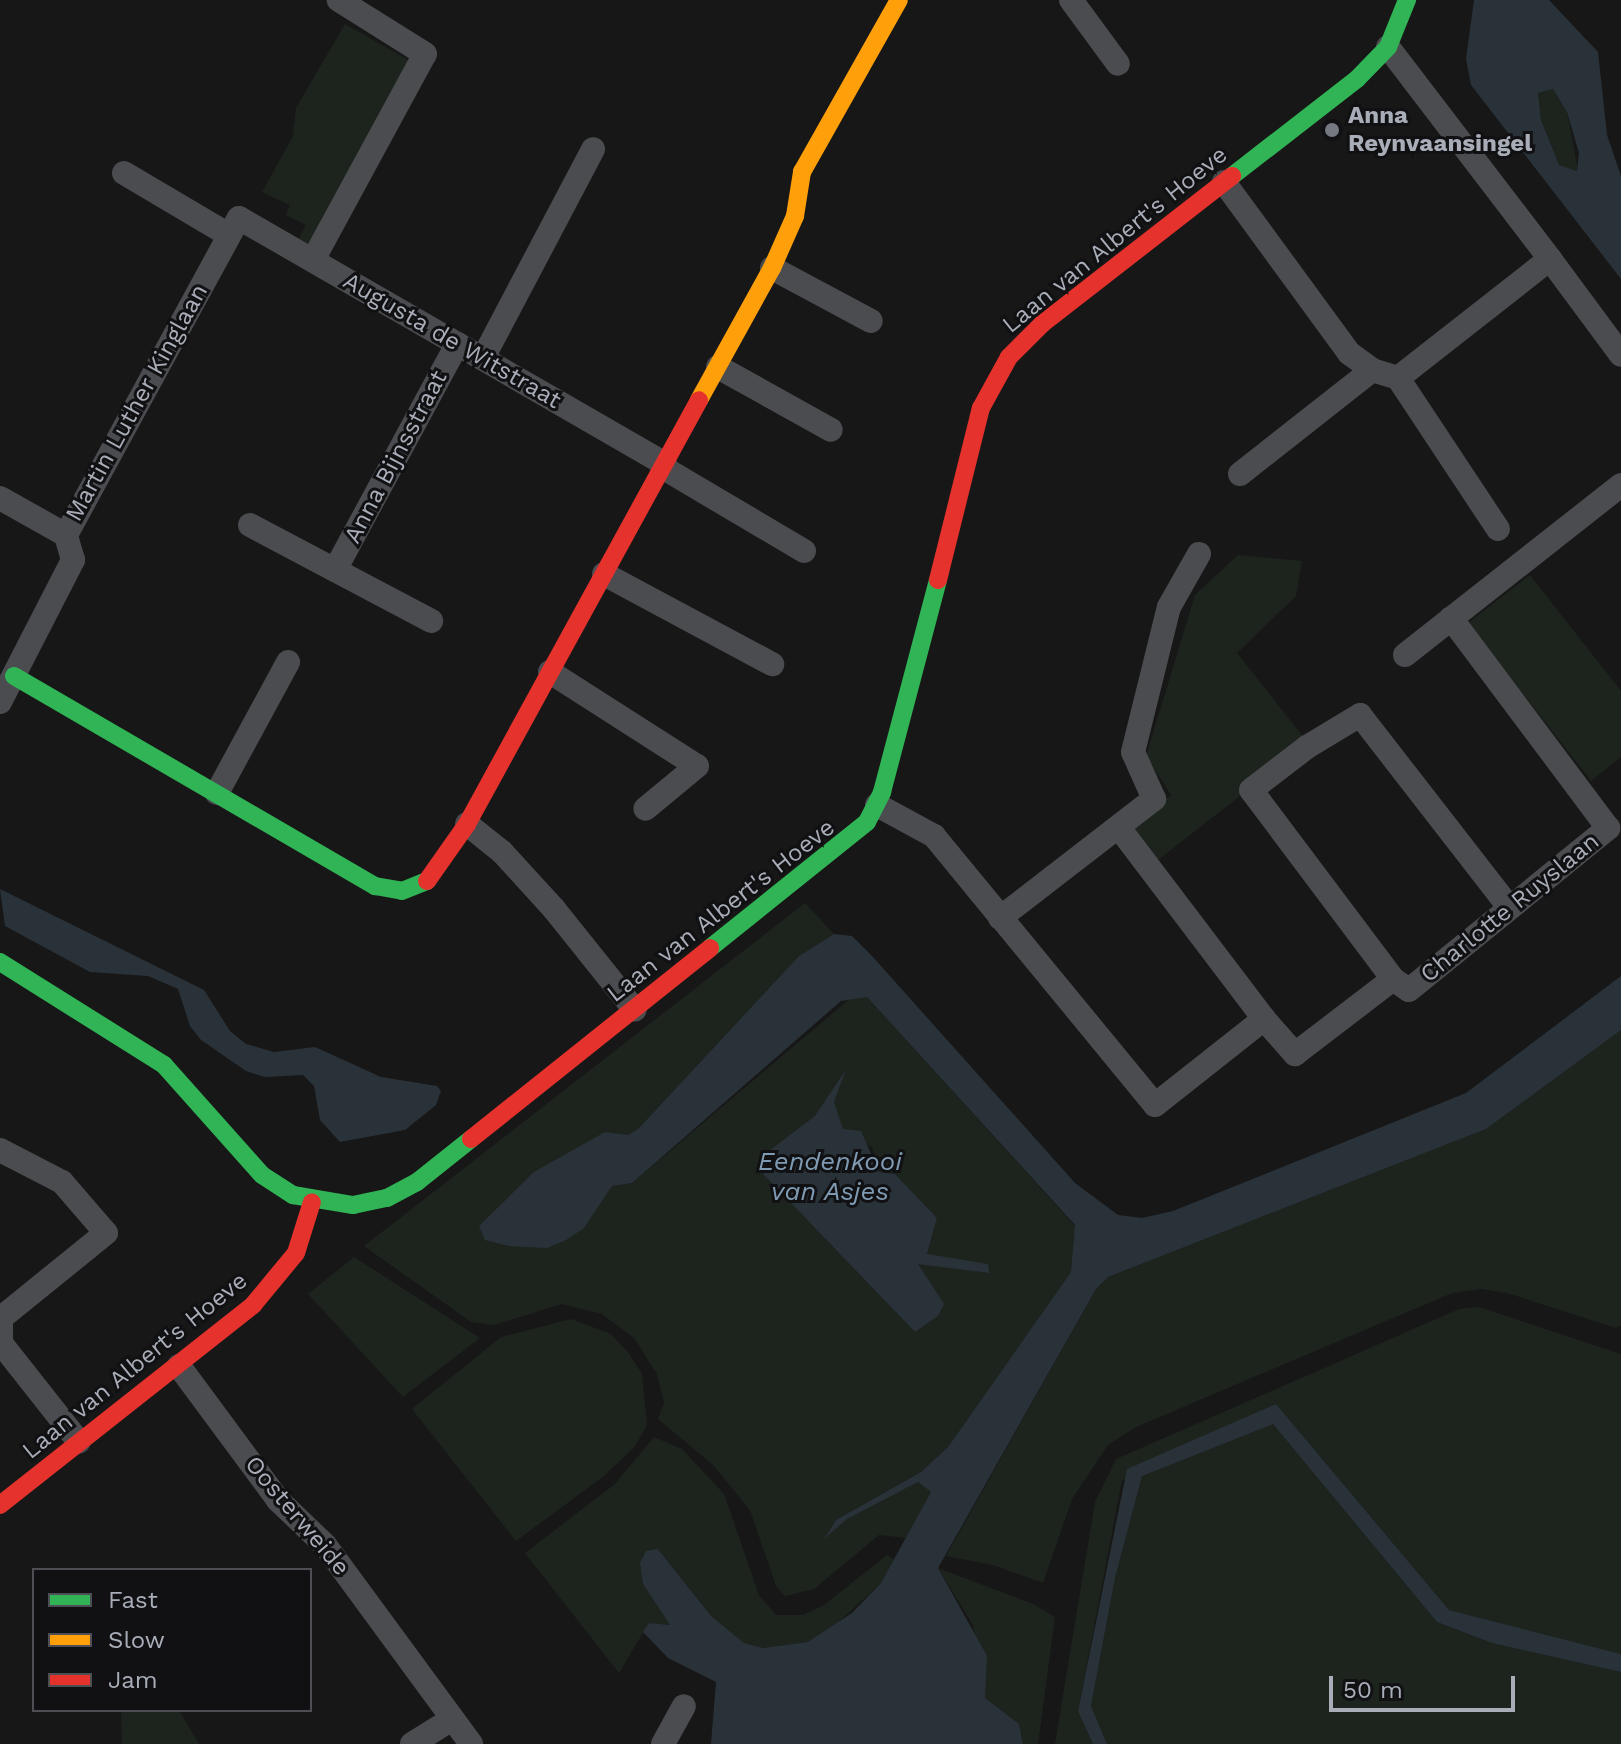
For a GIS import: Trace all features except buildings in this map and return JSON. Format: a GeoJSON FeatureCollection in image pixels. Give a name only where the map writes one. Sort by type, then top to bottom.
{"type":"FeatureCollection","features":[{"type":"Feature","properties":{"kind":"street"},"geometry":{"type":"LineString","coordinates":[[14,676],[375,886],[390,890],[424,885],[467,824],[772,268],[795,216],[802,172],[899,0]]}},
{"type":"Feature","properties":{"kind":"street"},"geometry":{"type":"LineString","coordinates":[[1071,0],[1118,64]]}},
{"type":"Feature","properties":{"kind":"street","name":"Laan van Albert's Hoeve"},"geometry":{"type":"LineString","coordinates":[[0,1505],[253,1305],[287,1268],[312,1202],[369,1203],[417,1182],[853,839],[877,805],[974,432],[995,379],[1042,324],[1357,79],[1388,47],[1407,0]]}},
{"type":"Feature","properties":{"kind":"street"},"geometry":{"type":"LineString","coordinates":[[313,260],[425,54],[344,2]]}},
{"type":"Feature","properties":{"kind":"street"},"geometry":{"type":"LineString","coordinates":[[1388,47],[1621,355]]}},
{"type":"Feature","properties":{"kind":"street"},"geometry":{"type":"LineString","coordinates":[[483,358],[593,149]]}},
{"type":"Feature","properties":{"kind":"street"},"geometry":{"type":"LineString","coordinates":[[124,173],[234,226]]}},
{"type":"Feature","properties":{"kind":"street"},"geometry":{"type":"LineString","coordinates":[[1224,182],[1349,353],[1372,370],[1398,378],[1498,529]]}},
{"type":"Feature","properties":{"kind":"street","name":"Augusta de Witstraat"},"geometry":{"type":"LineString","coordinates":[[234,226],[313,260],[804,551]]}},
{"type":"Feature","properties":{"kind":"street","name":"Martin Luther Kinglaan"},"geometry":{"type":"LineString","coordinates":[[0,702],[73,560],[66,535],[234,226]]}},
{"type":"Feature","properties":{"kind":"street"},"geometry":{"type":"LineString","coordinates":[[1398,378],[1550,259]]}},
{"type":"Feature","properties":{"kind":"street"},"geometry":{"type":"LineString","coordinates":[[772,268],[871,321]]}},
{"type":"Feature","properties":{"kind":"street","name":"Anna Bijnsstraat"},"geometry":{"type":"LineString","coordinates":[[335,570],[457,344]]}},
{"type":"Feature","properties":{"kind":"street"},"geometry":{"type":"LineString","coordinates":[[718,367],[831,430]]}},
{"type":"Feature","properties":{"kind":"street"},"geometry":{"type":"LineString","coordinates":[[1240,474],[1372,370]]}},
{"type":"Feature","properties":{"kind":"street"},"geometry":{"type":"LineString","coordinates":[[1405,655],[1618,494]]}},
{"type":"Feature","properties":{"kind":"street"},"geometry":{"type":"LineString","coordinates":[[0,498],[66,535]]}},
{"type":"Feature","properties":{"kind":"street","name":"Anna Bijnsstraat"},"geometry":{"type":"LineString","coordinates":[[250,525],[431,621]]}},
{"type":"Feature","properties":{"kind":"street"},"geometry":{"type":"LineString","coordinates":[[1000,918],[1120,829],[1154,799],[1133,752],[1169,607],[1199,554]]}},
{"type":"Feature","properties":{"kind":"street"},"geometry":{"type":"LineString","coordinates":[[604,574],[772,664]]}},
{"type":"Feature","properties":{"kind":"street","name":"Charlotte Ruyslaan"},"geometry":{"type":"LineString","coordinates":[[1264,1019],[1295,1054],[1393,979],[1409,990],[1508,906],[1608,828],[1451,618]]}},
{"type":"Feature","properties":{"kind":"street"},"geometry":{"type":"LineString","coordinates":[[217,793],[288,662]]}},
{"type":"Feature","properties":{"kind":"street"},"geometry":{"type":"LineString","coordinates":[[550,672],[697,766],[645,809]]}},
{"type":"Feature","properties":{"kind":"street"},"geometry":{"type":"LineString","coordinates":[[1393,979],[1251,790],[1307,747],[1360,715],[1508,906]]}},
{"type":"Feature","properties":{"kind":"street"},"geometry":{"type":"LineString","coordinates":[[877,805],[925,827],[1155,1105],[1264,1019],[1120,829]]}},
{"type":"Feature","properties":{"kind":"street"},"geometry":{"type":"LineString","coordinates":[[467,824],[502,852],[554,909],[635,1010]]}},
{"type":"Feature","properties":{"kind":"street"},"geometry":{"type":"LineString","coordinates":[[0,962],[164,1065],[262,1175],[312,1202]]}},
{"type":"Feature","properties":{"kind":"street"},"geometry":{"type":"LineString","coordinates":[[0,1150],[62,1182],[106,1233],[1,1318],[0,1343],[79,1442]]}},
{"type":"Feature","properties":{"kind":"street","name":"Oosterweide"},"geometry":{"type":"LineString","coordinates":[[179,1366],[278,1500],[325,1545],[471,1744]]}},
{"type":"Feature","properties":{"kind":"street"},"geometry":{"type":"LineString","coordinates":[[663,1744],[684,1706]]}},
{"type":"Feature","properties":{"kind":"street"},"geometry":{"type":"LineString","coordinates":[[412,1744],[452,1719]]}},
{"type":"Feature","properties":{"kind":"shaded area"},"geometry":{"type":"Polygon","coordinates":[[[345,24],[412,62],[312,242],[302,245],[297,242],[306,225],[286,215],[290,205],[262,192],[293,136],[296,108],[345,24]]]}},
{"type":"Feature","properties":{"kind":"shaded area"},"geometry":{"type":"Polygon","coordinates":[[[1553,89],[1567,111],[1578,171],[1559,166],[1541,120],[1538,93],[1553,89]]]}},
{"type":"Feature","properties":{"kind":"shaded area"},"geometry":{"type":"Polygon","coordinates":[[[1238,555],[1302,561],[1296,596],[1237,653],[1308,743],[1158,860],[1132,827],[1171,795],[1146,756],[1195,595],[1238,555]]]}},
{"type":"Feature","properties":{"kind":"shaded area"},"geometry":{"type":"Polygon","coordinates":[[[1530,575],[1621,691],[1621,757],[1591,781],[1468,623],[1530,575]]]}},
{"type":"Feature","properties":{"kind":"shaded area"},"geometry":{"type":"Polygon","coordinates":[[[805,903],[834,934],[799,956],[638,1129],[628,1135],[604,1132],[584,1228],[612,1186],[632,1183],[853,996],[867,997],[1075,1226],[1071,1272],[948,1447],[921,1472],[836,1520],[826,1536],[846,1519],[918,1482],[931,1492],[906,1538],[879,1535],[814,1589],[785,1596],[776,1586],[750,1510],[713,1465],[658,1419],[664,1403],[657,1374],[634,1338],[602,1314],[562,1304],[494,1325],[471,1322],[364,1246],[805,903]],[[844,1071],[816,1116],[770,1151],[763,1174],[915,1332],[938,1316],[917,1263],[988,1273],[987,1264],[927,1255],[937,1218],[895,1174],[879,1172],[872,1147],[843,1130],[834,1103],[844,1071]]]}},
{"type":"Feature","properties":{"kind":"shaded area"},"geometry":{"type":"Polygon","coordinates":[[[1621,1030],[1621,1325],[1616,1328],[1507,1293],[1481,1289],[1452,1293],[1136,1427],[1108,1445],[1072,1499],[1043,1583],[993,1565],[946,1556],[1096,1289],[1108,1277],[1486,1129],[1621,1030]]]}},
{"type":"Feature","properties":{"kind":"shaded area"},"geometry":{"type":"Polygon","coordinates":[[[354,1257],[480,1338],[403,1397],[308,1294],[354,1257]]]}},
{"type":"Feature","properties":{"kind":"shaded area"},"geometry":{"type":"Polygon","coordinates":[[[1479,1307],[1621,1354],[1621,1654],[1449,1610],[1276,1404],[1122,1480],[1078,1711],[1093,1744],[1055,1744],[1095,1502],[1116,1459],[1459,1309],[1479,1307]]]}},
{"type":"Feature","properties":{"kind":"shaded area"},"geometry":{"type":"Polygon","coordinates":[[[571,1319],[611,1334],[628,1352],[642,1374],[647,1425],[635,1446],[604,1476],[516,1541],[412,1409],[501,1337],[571,1319]]]}},
{"type":"Feature","properties":{"kind":"shaded area"},"geometry":{"type":"Polygon","coordinates":[[[1273,1424],[1437,1622],[1492,1643],[1621,1672],[1621,1744],[1107,1744],[1091,1706],[1115,1578],[1142,1475],[1273,1424]]]}},
{"type":"Feature","properties":{"kind":"shaded area"},"geometry":{"type":"Polygon","coordinates":[[[654,1437],[682,1449],[724,1494],[759,1595],[776,1615],[803,1615],[824,1605],[887,1555],[894,1560],[881,1583],[827,1633],[808,1642],[763,1648],[744,1643],[711,1616],[659,1550],[643,1584],[670,1625],[649,1623],[619,1673],[525,1553],[615,1484],[654,1437]]]}},
{"type":"Feature","properties":{"kind":"shaded area"},"geometry":{"type":"Polygon","coordinates":[[[938,1568],[1033,1604],[1055,1617],[1038,1744],[1023,1744],[1019,1724],[985,1698],[973,1625],[938,1568]]]}},
{"type":"Feature","properties":{"kind":"shaded area"},"geometry":{"type":"Polygon","coordinates":[[[121,1712],[180,1712],[199,1744],[122,1744],[121,1712]]]}},
{"type":"Feature","properties":{"kind":"water"},"geometry":{"type":"Polygon","coordinates":[[[1474,0],[1549,0],[1598,52],[1607,135],[1621,176],[1621,279],[1471,85],[1466,59],[1474,0]],[[1553,89],[1538,93],[1541,120],[1559,165],[1577,171],[1579,153],[1567,112],[1553,89]]]}},
{"type":"Feature","properties":{"kind":"water"},"geometry":{"type":"Polygon","coordinates":[[[0,889],[204,990],[230,1031],[246,1044],[274,1052],[315,1047],[381,1077],[437,1086],[441,1091],[436,1105],[405,1130],[340,1142],[320,1120],[314,1086],[303,1075],[265,1077],[246,1071],[201,1040],[190,1026],[178,989],[148,976],[90,972],[5,926],[0,889]]]}},
{"type":"Feature","properties":{"kind":"water"},"geometry":{"type":"Polygon","coordinates":[[[834,934],[852,936],[872,956],[1075,1183],[1118,1215],[1142,1218],[1173,1211],[1466,1093],[1621,976],[1621,1030],[1486,1129],[1108,1277],[1096,1289],[938,1568],[987,1656],[985,1698],[1019,1724],[1023,1744],[711,1744],[716,1682],[668,1658],[643,1632],[649,1623],[670,1625],[643,1584],[640,1563],[646,1551],[658,1549],[711,1616],[744,1643],[763,1648],[808,1642],[852,1613],[881,1583],[931,1492],[918,1482],[847,1519],[824,1539],[836,1520],[921,1472],[948,1447],[1071,1272],[1075,1225],[867,997],[841,1001],[632,1183],[612,1186],[584,1228],[566,1240],[547,1248],[509,1246],[485,1240],[479,1226],[534,1172],[605,1132],[628,1135],[638,1129],[799,956],[834,934]]]}},
{"type":"Feature","properties":{"kind":"water","name":"Eendenkooi van Asjes"},"geometry":{"type":"Polygon","coordinates":[[[846,1069],[834,1102],[843,1129],[861,1131],[879,1172],[895,1174],[937,1218],[927,1254],[988,1264],[989,1273],[918,1264],[944,1304],[938,1316],[915,1332],[763,1174],[769,1151],[815,1116],[846,1069]]]}},
{"type":"Feature","properties":{"kind":"water"},"geometry":{"type":"Polygon","coordinates":[[[1276,1404],[1449,1610],[1621,1654],[1621,1672],[1492,1643],[1437,1622],[1273,1424],[1142,1476],[1115,1578],[1091,1706],[1107,1744],[1093,1744],[1078,1711],[1127,1469],[1276,1404]]]}},
{"type":"Feature","properties":{"kind":"traffic: fast"},"geometry":{"type":"LineString","coordinates":[[1232,176],[1357,79],[1388,47],[1407,0]]}},
{"type":"Feature","properties":{"kind":"traffic: fast"},"geometry":{"type":"LineString","coordinates":[[710,948],[867,822],[882,792],[938,580]]}},
{"type":"Feature","properties":{"kind":"traffic: fast"},"geometry":{"type":"LineString","coordinates":[[14,676],[375,886],[402,891],[427,881]]}},
{"type":"Feature","properties":{"kind":"traffic: fast"},"geometry":{"type":"LineString","coordinates":[[0,962],[164,1065],[262,1175],[293,1195],[353,1205],[387,1198],[417,1182],[471,1139]]}},
{"type":"Feature","properties":{"kind":"traffic: slow"},"geometry":{"type":"LineString","coordinates":[[699,400],[772,268],[795,216],[802,172],[899,0]]}},
{"type":"Feature","properties":{"kind":"traffic: jam"},"geometry":{"type":"LineString","coordinates":[[938,580],[981,408],[1009,357],[1042,324],[1232,176]]}},
{"type":"Feature","properties":{"kind":"traffic: jam"},"geometry":{"type":"LineString","coordinates":[[427,881],[467,824],[699,400]]}},
{"type":"Feature","properties":{"kind":"traffic: jam"},"geometry":{"type":"LineString","coordinates":[[471,1139],[710,948]]}},
{"type":"Feature","properties":{"kind":"traffic: jam"},"geometry":{"type":"LineString","coordinates":[[0,1505],[253,1305],[296,1253],[312,1202]]}},
{"type":"Feature","properties":{"kind":"place","name":"Anna Reynvaansingel"},"geometry":{"type":"Point","coordinates":[1332,130]}}]}
